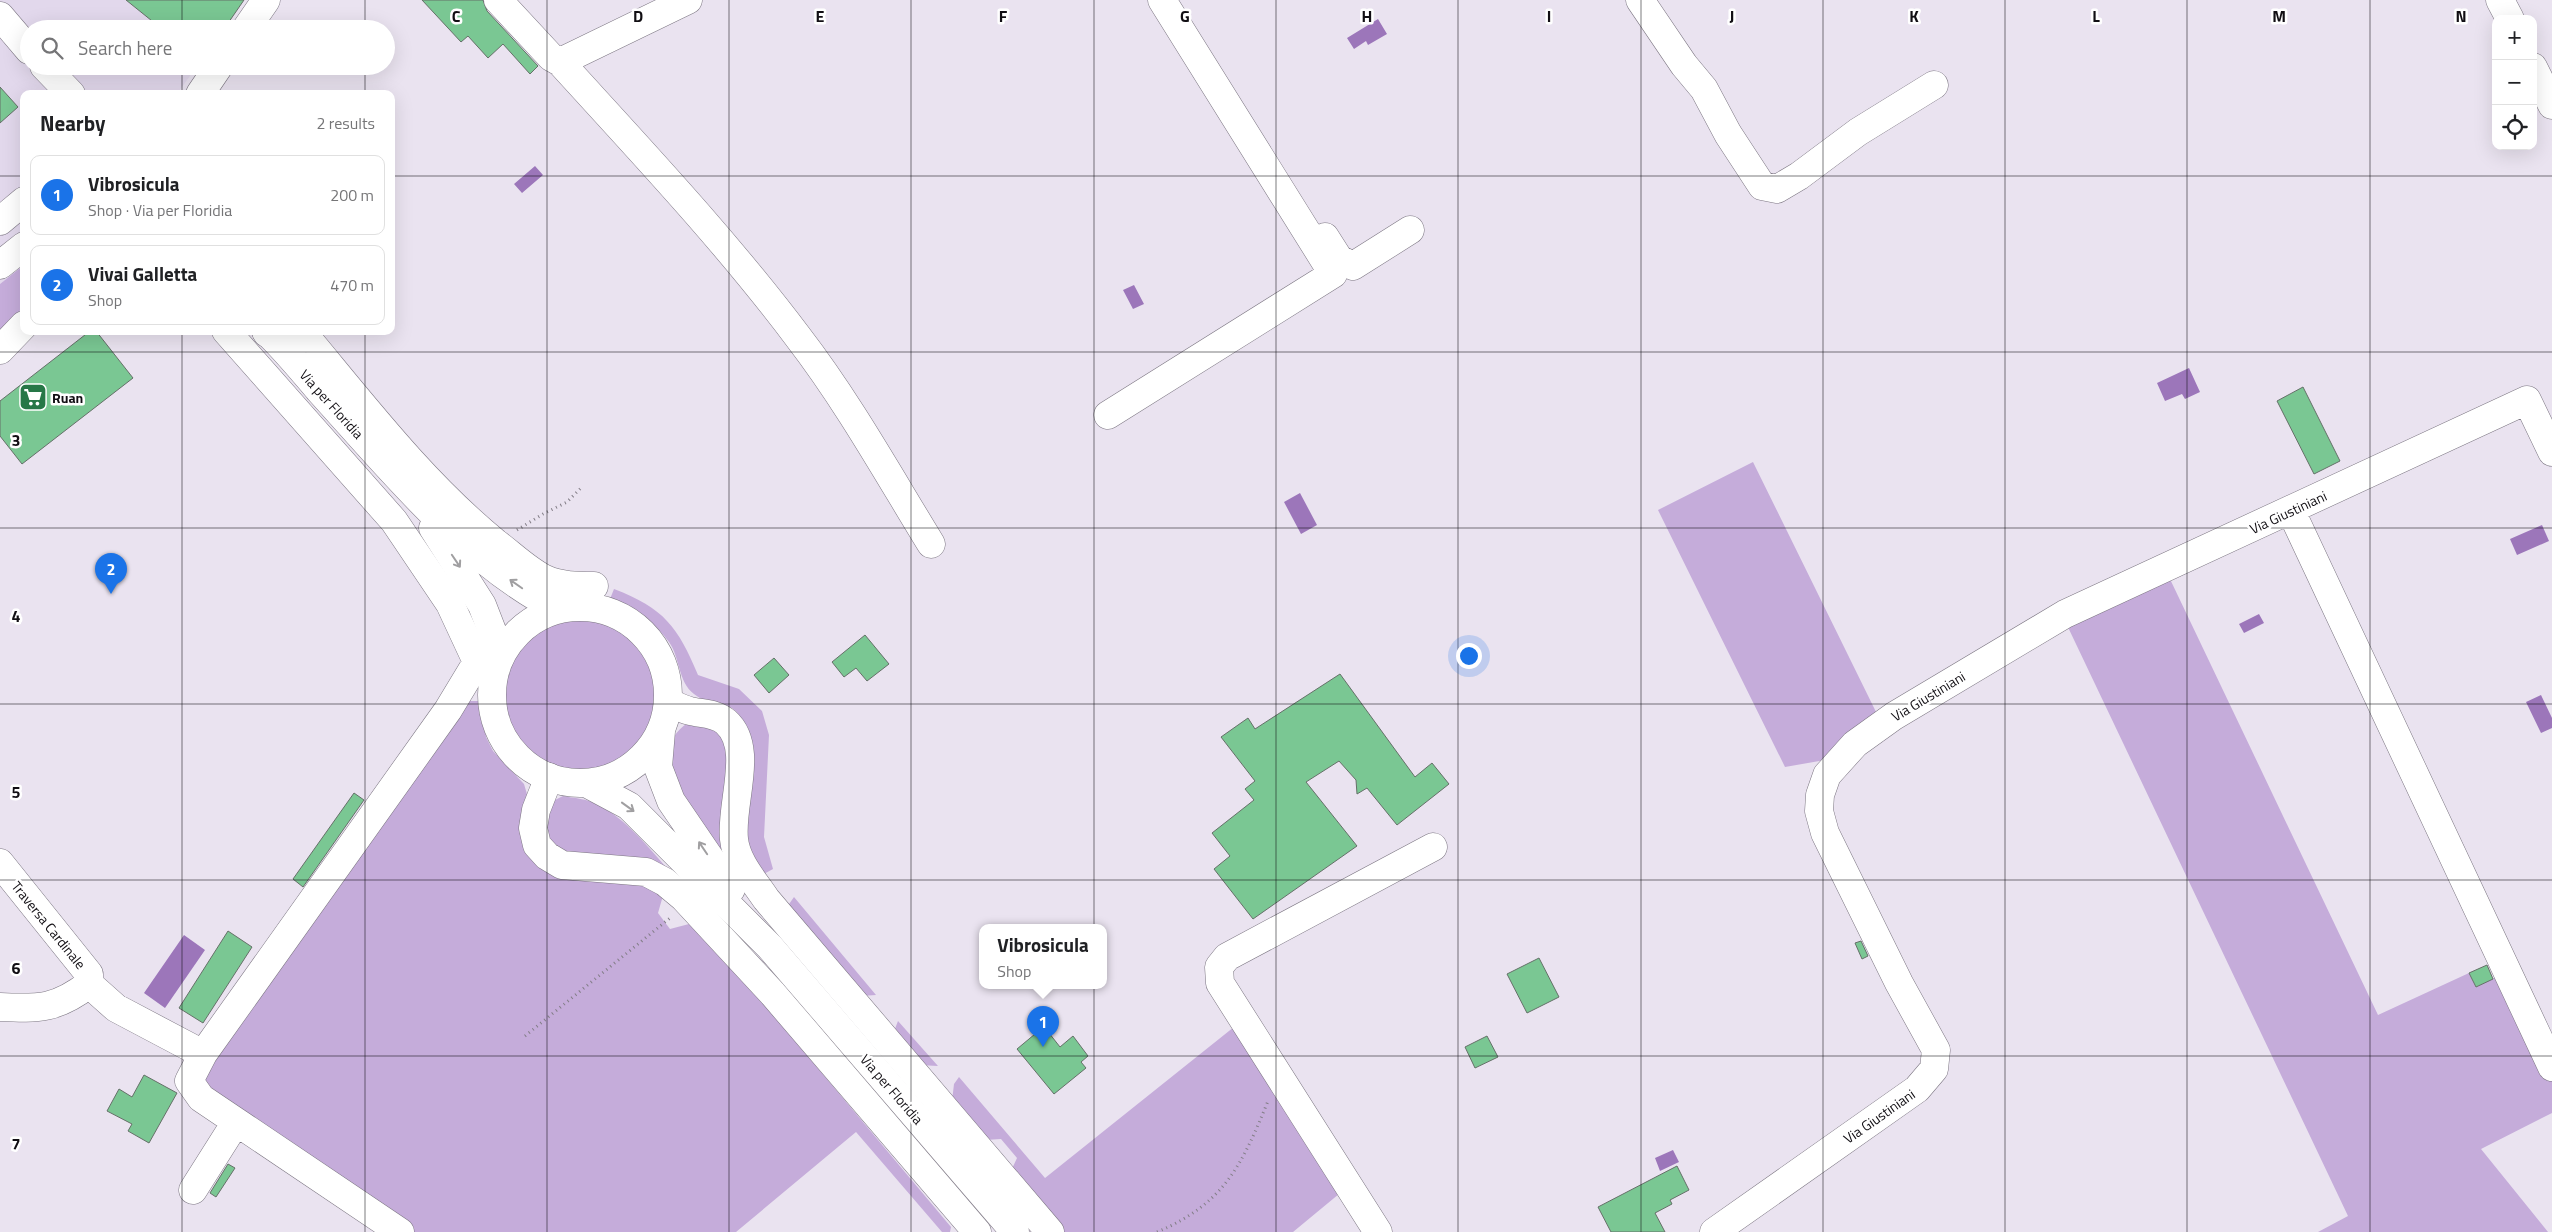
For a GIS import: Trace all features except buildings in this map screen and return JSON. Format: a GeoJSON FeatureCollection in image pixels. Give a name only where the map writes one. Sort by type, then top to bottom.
{"type":"FeatureCollection","features":[{"type":"Feature","properties":{"kind":"street"},"geometry":{"type":"LineString","coordinates":[[252,20],[266,0]]}},
{"type":"Feature","properties":{"kind":"street"},"geometry":{"type":"LineString","coordinates":[[498,0],[551,57],[560,62],[729,248],[800,338],[867,440],[931,544]]}},
{"type":"Feature","properties":{"kind":"street"},"geometry":{"type":"LineString","coordinates":[[560,62],[688,0]]}},
{"type":"Feature","properties":{"kind":"street"},"geometry":{"type":"LineString","coordinates":[[1108,415],[1333,274],[1162,0]]}},
{"type":"Feature","properties":{"kind":"street"},"geometry":{"type":"LineString","coordinates":[[1179,0],[1339,259],[1353,266],[1410,230]]}},
{"type":"Feature","properties":{"kind":"street"},"geometry":{"type":"LineString","coordinates":[[1640,0],[1684,65],[1704,89],[1728,134],[1762,186],[1767,189],[1777,189],[1799,176],[1858,132],[1934,85]]}},
{"type":"Feature","properties":{"kind":"street"},"geometry":{"type":"LineString","coordinates":[[2500,0],[2508,15]]}},
{"type":"Feature","properties":{"kind":"street"},"geometry":{"type":"LineString","coordinates":[[0,16],[20,39]]}},
{"type":"Feature","properties":{"kind":"street"},"geometry":{"type":"LineString","coordinates":[[45,75],[54,90]]}},
{"type":"Feature","properties":{"kind":"street"},"geometry":{"type":"LineString","coordinates":[[53,75],[67,90]]}},
{"type":"Feature","properties":{"kind":"street"},"geometry":{"type":"LineString","coordinates":[[203,90],[213,75]]}},
{"type":"Feature","properties":{"kind":"street"},"geometry":{"type":"LineString","coordinates":[[2537,75],[2552,105]]}},
{"type":"Feature","properties":{"kind":"street"},"geometry":{"type":"LineString","coordinates":[[0,221],[20,204]]}},
{"type":"Feature","properties":{"kind":"street"},"geometry":{"type":"LineString","coordinates":[[0,265],[20,249]]}},
{"type":"Feature","properties":{"kind":"street"},"geometry":{"type":"LineString","coordinates":[[0,350],[20,330]]}},
{"type":"Feature","properties":{"kind":"street"},"geometry":{"type":"LineString","coordinates":[[230,335],[394,521],[450,604],[478,662],[448,710],[203,1054],[189,1081],[201,1098],[400,1232]]}},
{"type":"Feature","properties":{"kind":"street"},"geometry":{"type":"LineString","coordinates":[[243,335],[259,353],[267,377]]}},
{"type":"Feature","properties":{"kind":"street","name":"Via per Floridia"},"geometry":{"type":"LineString","coordinates":[[269,335],[399,478]]}},
{"type":"Feature","properties":{"kind":"street"},"geometry":{"type":"LineString","coordinates":[[276,335],[287,338],[308,339],[409,460],[447,500],[505,549],[546,580],[571,586],[594,586]]}},
{"type":"Feature","properties":{"kind":"street"},"geometry":{"type":"LineString","coordinates":[[267,377],[289,356]]}},
{"type":"Feature","properties":{"kind":"street","name":"Via Giustiniani"},"geometry":{"type":"LineString","coordinates":[[1714,1232],[1917,1089],[1934,1069],[1936,1050],[1899,983],[1824,833],[1819,811],[1820,795],[1827,775],[1855,744],[1894,716],[2065,614],[2291,511],[2527,400],[2552,452]]}},
{"type":"Feature","properties":{"kind":"street"},"geometry":{"type":"LineString","coordinates":[[399,478],[460,538],[500,573],[536,598],[558,610]]}},
{"type":"Feature","properties":{"kind":"street"},"geometry":{"type":"LineString","coordinates":[[399,478],[459,566],[482,605],[501,654]]}},
{"type":"Feature","properties":{"kind":"street"},"geometry":{"type":"LineString","coordinates":[[2291,511],[2552,1067]]}},
{"type":"Feature","properties":{"kind":"street"},"geometry":{"type":"LineString","coordinates":[[661,731],[649,751],[631,768],[610,778],[586,783],[567,782],[549,778],[523,763],[504,740],[493,712],[492,683],[501,654],[525,626],[558,610],[586,607],[613,613],[637,628],[655,649],[666,675],[668,702],[661,731],[658,768],[671,801],[770,946]]}},
{"type":"Feature","properties":{"kind":"street"},"geometry":{"type":"LineString","coordinates":[[668,702],[689,710],[712,714],[725,721],[734,732],[740,743],[740,763],[734,813],[734,839],[738,855],[766,899],[1050,1232]]}},
{"type":"Feature","properties":{"kind":"street"},"geometry":{"type":"LineString","coordinates":[[549,778],[536,810],[532,828],[537,845],[547,856],[562,865],[646,872],[665,882],[688,903],[773,994],[977,1232]]}},
{"type":"Feature","properties":{"kind":"street"},"geometry":{"type":"LineString","coordinates":[[586,783],[629,806],[770,946]]}},
{"type":"Feature","properties":{"kind":"street"},"geometry":{"type":"LineString","coordinates":[[1378,1232],[1220,983],[1219,967],[1227,957],[1433,847]]}},
{"type":"Feature","properties":{"kind":"street","name":"Traversa Cardinale"},"geometry":{"type":"LineString","coordinates":[[0,863],[89,974],[89,984],[70,999],[54,1005],[33,1008],[0,1007]]}},
{"type":"Feature","properties":{"kind":"street","name":"Via per Floridia"},"geometry":{"type":"LineString","coordinates":[[770,946],[1015,1232]]}},
{"type":"Feature","properties":{"kind":"street"},"geometry":{"type":"LineString","coordinates":[[89,984],[116,1008],[203,1054]]}},
{"type":"Feature","properties":{"kind":"street"},"geometry":{"type":"LineString","coordinates":[[193,1190],[236,1122]]}},
{"type":"Feature","properties":{"kind":"path"},"geometry":{"type":"LineString","coordinates":[[505,549],[519,528],[567,502],[582,488]]}},
{"type":"Feature","properties":{"kind":"path"},"geometry":{"type":"LineString","coordinates":[[525,1036],[688,903]]}},
{"type":"Feature","properties":{"kind":"path"},"geometry":{"type":"LineString","coordinates":[[1157,1232],[1174,1225],[1203,1206],[1222,1190],[1241,1162],[1268,1102],[1281,1080]]}},
{"type":"Feature","properties":{"kind":"shaded area"},"geometry":{"type":"Polygon","coordinates":[[[0,0],[244,0],[230,20],[20,20],[20,75],[191,75],[180,90],[20,90],[20,268],[0,284],[0,0]]]}},
{"type":"Feature","properties":{"kind":"shaded area"},"geometry":{"type":"Polygon","coordinates":[[[1378,19],[1387,34],[1368,45],[1366,41],[1354,49],[1347,38],[1378,19]]]}},
{"type":"Feature","properties":{"kind":"shaded area"},"geometry":{"type":"Polygon","coordinates":[[[535,166],[543,175],[522,193],[514,184],[535,166]]]}},
{"type":"Feature","properties":{"kind":"shaded area"},"geometry":{"type":"Polygon","coordinates":[[[20,268],[20,310],[0,332],[0,284],[20,268]]]}},
{"type":"Feature","properties":{"kind":"shaded area"},"geometry":{"type":"Polygon","coordinates":[[[1134,285],[1144,304],[1133,309],[1123,290],[1134,285]]]}},
{"type":"Feature","properties":{"kind":"shaded area"},"geometry":{"type":"Polygon","coordinates":[[[2189,368],[2200,392],[2185,399],[2182,394],[2165,401],[2157,383],[2189,368]]]}},
{"type":"Feature","properties":{"kind":"shaded area"},"geometry":{"type":"Polygon","coordinates":[[[1753,462],[1878,716],[1825,760],[1785,767],[1658,510],[1753,462]]]}},
{"type":"Feature","properties":{"kind":"shaded area"},"geometry":{"type":"Polygon","coordinates":[[[1300,493],[1317,525],[1301,534],[1284,502],[1300,493]]]}},
{"type":"Feature","properties":{"kind":"shaded area"},"geometry":{"type":"Polygon","coordinates":[[[2542,525],[2549,541],[2517,555],[2510,539],[2542,525]]]}},
{"type":"Feature","properties":{"kind":"shaded area"},"geometry":{"type":"Polygon","coordinates":[[[2169,577],[2378,1015],[2469,973],[2476,987],[2498,976],[2552,1080],[2552,1113],[2481,1149],[2548,1232],[2318,1232],[2348,1216],[2066,623],[2169,577]]]}},
{"type":"Feature","properties":{"kind":"shaded area"},"geometry":{"type":"Polygon","coordinates":[[[614,589],[645,604],[667,621],[683,644],[698,675],[739,689],[762,711],[769,735],[764,837],[773,869],[760,876],[746,853],[747,731],[742,719],[730,707],[702,699],[689,689],[669,642],[657,628],[642,617],[610,599],[614,589]]]}},
{"type":"Feature","properties":{"kind":"shaded area"},"geometry":{"type":"Polygon","coordinates":[[[2259,614],[2264,623],[2244,633],[2239,624],[2259,614]]]}},
{"type":"Feature","properties":{"kind":"shaded area"},"geometry":{"type":"Polygon","coordinates":[[[581,619],[596,620],[610,624],[623,631],[635,641],[645,653],[652,666],[656,680],[656,710],[652,724],[645,737],[635,749],[623,759],[610,766],[596,770],[581,771],[566,770],[552,766],[539,759],[527,749],[517,737],[510,724],[506,710],[505,695],[506,680],[510,666],[517,653],[527,641],[539,631],[552,624],[566,620],[581,619]]]}},
{"type":"Feature","properties":{"kind":"shaded area"},"geometry":{"type":"Polygon","coordinates":[[[2541,695],[2552,718],[2552,728],[2541,733],[2526,702],[2541,695]]]}},
{"type":"Feature","properties":{"kind":"shaded area"},"geometry":{"type":"Polygon","coordinates":[[[470,701],[482,701],[486,737],[493,751],[524,784],[529,801],[523,844],[638,880],[664,892],[658,913],[670,929],[689,924],[769,1010],[951,1227],[950,1232],[942,1232],[856,1132],[736,1232],[412,1232],[208,1095],[201,1075],[457,706],[470,701]]]}},
{"type":"Feature","properties":{"kind":"shaded area"},"geometry":{"type":"Polygon","coordinates":[[[688,723],[709,723],[729,746],[726,860],[692,811],[680,791],[673,772],[670,753],[674,736],[688,723]]]}},
{"type":"Feature","properties":{"kind":"shaded area"},"geometry":{"type":"Polygon","coordinates":[[[563,796],[589,801],[608,810],[636,834],[668,869],[567,856],[546,840],[548,808],[555,800],[563,796]]]}},
{"type":"Feature","properties":{"kind":"shaded area"},"geometry":{"type":"Polygon","coordinates":[[[794,897],[876,995],[861,996],[787,907],[794,897]]]}},
{"type":"Feature","properties":{"kind":"shaded area"},"geometry":{"type":"Polygon","coordinates":[[[184,935],[205,950],[165,1008],[144,993],[184,935]]]}},
{"type":"Feature","properties":{"kind":"shaded area"},"geometry":{"type":"Polygon","coordinates":[[[898,1021],[938,1066],[919,1065],[893,1034],[898,1021]]]}},
{"type":"Feature","properties":{"kind":"shaded area"},"geometry":{"type":"Polygon","coordinates":[[[1239,1023],[1345,1189],[1293,1232],[1064,1232],[1011,1171],[1017,1158],[1001,1139],[985,1140],[952,1101],[954,1084],[959,1077],[1045,1178],[1239,1023]]]}},
{"type":"Feature","properties":{"kind":"shaded area"},"geometry":{"type":"Polygon","coordinates":[[[1673,1150],[1679,1162],[1660,1171],[1655,1158],[1673,1150]]]}},
{"type":"Feature","properties":{"kind":"place","name":"Ruan"},"geometry":{"type":"Point","coordinates":[33,397]}},
{"type":"Feature","properties":{"kind":"place","name":"Vivai Galletta"},"geometry":{"type":"Point","coordinates":[111,594]}},
{"type":"Feature","properties":{"kind":"place","name":"Vibrosicula"},"geometry":{"type":"Point","coordinates":[1043,1047]}}]}
